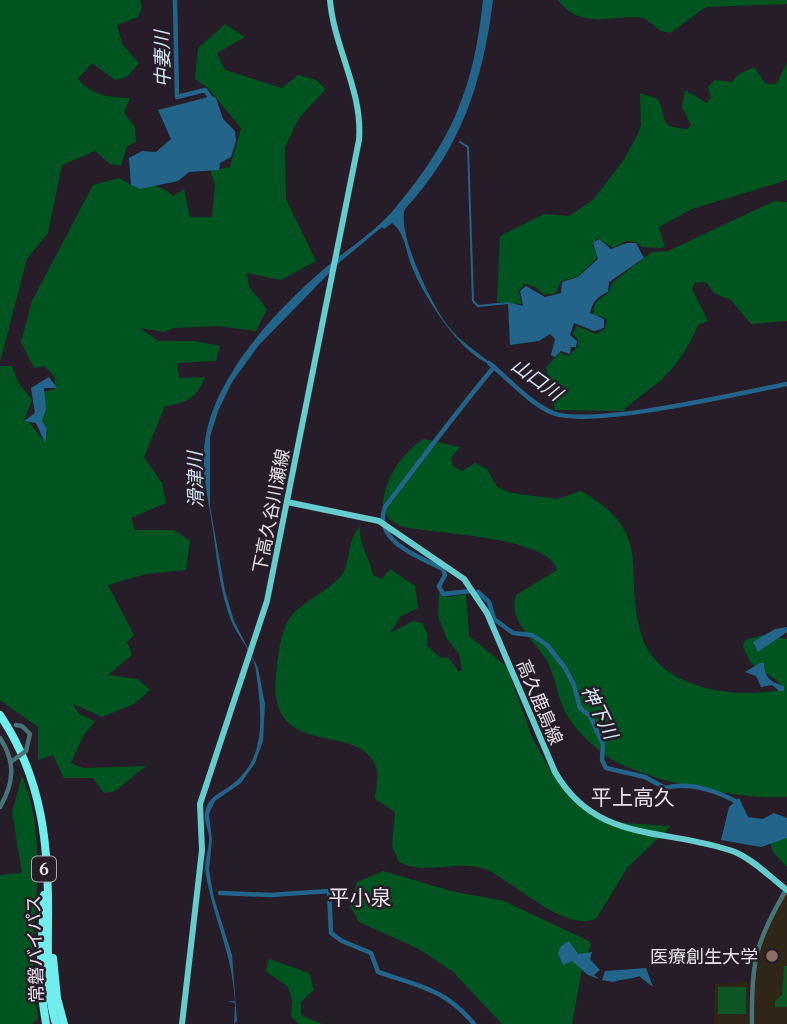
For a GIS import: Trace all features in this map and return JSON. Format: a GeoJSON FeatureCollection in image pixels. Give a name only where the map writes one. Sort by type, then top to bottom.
{"type":"FeatureCollection","features":[{"type":"Feature","properties":{"kind":"highway"},"geometry":{"type":"LineString","coordinates":[[1,719],[14,729]]}},
{"type":"Feature","properties":{"kind":"highway","name":"常磐バイパス"},"geometry":{"type":"LineString","coordinates":[[1,719],[24,765],[41,831],[44,975],[54,1024]]}},
{"type":"Feature","properties":{"kind":"highway","name":"常磐バイパス"},"geometry":{"type":"LineString","coordinates":[[14,729],[38,796],[48,865],[48,975],[54,1024]]}},
{"type":"Feature","properties":{"kind":"highway"},"geometry":{"type":"LineString","coordinates":[[48,865],[56,991],[64,1024]]}},
{"type":"Feature","properties":{"kind":"highway"},"geometry":{"type":"LineString","coordinates":[[44,889],[40,974],[46,1024]]}},
{"type":"Feature","properties":{"kind":"main road","name":"下高久谷川瀬線"},"geometry":{"type":"LineString","coordinates":[[181,1024],[202,850],[200,804],[267,601],[360,125],[330,0]]}},
{"type":"Feature","properties":{"kind":"main road","name":"高久鹿島線"},"geometry":{"type":"LineString","coordinates":[[288,502],[385,524],[455,571],[474,590],[555,772],[578,804],[596,817],[619,827],[736,853],[787,890]]}},
{"type":"Feature","properties":{"kind":"street"},"geometry":{"type":"LineString","coordinates":[[12,762],[26,751],[30,733],[14,729]]}},
{"type":"Feature","properties":{"kind":"street"},"geometry":{"type":"LineString","coordinates":[[0,738],[12,762],[11,783],[0,807]]}},
{"type":"Feature","properties":{"kind":"street"},"geometry":{"type":"LineString","coordinates":[[752,1024],[753,962],[770,917],[787,890]]}},
{"type":"Feature","properties":{"kind":"shaded area","name":"医療創生大学"},"geometry":{"type":"Polygon","coordinates":[[[787,892],[787,1024],[755,1024],[753,973],[771,921],[787,892]]]}},
{"type":"Feature","properties":{"kind":"shaded area","name":"医療創生大学"},"geometry":{"type":"Polygon","coordinates":[[[748,982],[749,1024],[714,1024],[715,984],[748,982]]]}},
{"type":"Feature","properties":{"kind":"green space"},"geometry":{"type":"Polygon","coordinates":[[[0,0],[140,0],[142,7],[138,17],[117,25],[122,44],[139,63],[127,77],[115,80],[92,63],[78,79],[89,89],[101,94],[130,98],[124,113],[135,127],[136,142],[127,146],[121,166],[110,164],[95,151],[62,165],[48,233],[27,259],[0,362],[0,0]]]}},
{"type":"Feature","properties":{"kind":"green space"},"geometry":{"type":"Polygon","coordinates":[[[558,0],[787,0],[787,4],[706,7],[670,33],[661,31],[644,18],[587,18],[567,10],[558,0]]]}},
{"type":"Feature","properties":{"kind":"green space"},"geometry":{"type":"Polygon","coordinates":[[[225,24],[245,37],[217,53],[225,70],[282,88],[298,75],[316,80],[326,89],[299,118],[285,147],[286,199],[316,261],[281,280],[247,273],[249,287],[267,309],[256,331],[217,326],[174,328],[164,332],[140,328],[158,341],[194,341],[220,346],[216,361],[177,363],[179,378],[205,377],[195,395],[165,406],[144,457],[162,483],[166,503],[131,518],[135,530],[174,530],[190,541],[186,570],[146,574],[108,585],[134,635],[127,642],[132,655],[108,675],[138,679],[150,690],[134,704],[102,717],[73,704],[79,714],[95,721],[83,736],[71,763],[83,768],[146,766],[115,791],[104,793],[93,778],[64,778],[53,755],[38,760],[38,727],[0,700],[0,366],[12,366],[18,382],[32,400],[24,421],[29,422],[43,440],[48,432],[42,418],[44,392],[55,389],[55,378],[45,366],[34,368],[21,342],[32,301],[93,185],[119,178],[137,188],[152,186],[173,196],[184,189],[190,217],[212,217],[215,184],[210,171],[230,167],[241,128],[208,88],[195,79],[198,48],[225,24]]]}},
{"type":"Feature","properties":{"kind":"green space"},"geometry":{"type":"Polygon","coordinates":[[[787,63],[787,180],[692,209],[659,227],[665,247],[662,248],[642,247],[637,242],[626,241],[613,248],[597,238],[592,245],[598,255],[596,259],[577,277],[561,281],[556,293],[544,295],[535,287],[525,284],[519,290],[521,304],[497,302],[500,236],[544,214],[569,216],[593,200],[623,161],[638,134],[641,125],[640,93],[658,99],[668,124],[688,129],[691,125],[682,107],[685,90],[706,103],[711,98],[708,87],[715,80],[732,82],[739,74],[754,67],[766,84],[776,84],[787,63]]]}},
{"type":"Feature","properties":{"kind":"green space"},"geometry":{"type":"Polygon","coordinates":[[[774,201],[787,202],[787,321],[751,324],[731,300],[714,293],[706,282],[695,283],[692,289],[708,321],[698,325],[680,358],[660,381],[623,411],[555,410],[546,367],[560,353],[569,356],[578,346],[578,340],[573,334],[577,326],[596,334],[605,329],[607,321],[604,317],[593,315],[595,303],[608,293],[613,282],[652,252],[668,251],[774,201]]]}},
{"type":"Feature","properties":{"kind":"green space"},"geometry":{"type":"Polygon","coordinates":[[[423,439],[460,447],[451,458],[453,466],[462,471],[475,463],[487,469],[497,487],[511,493],[557,499],[581,491],[604,506],[619,521],[628,537],[640,630],[648,650],[661,666],[678,677],[697,686],[718,691],[740,693],[780,690],[779,682],[751,663],[743,647],[745,640],[763,635],[787,639],[787,797],[746,796],[672,782],[611,759],[585,738],[567,715],[546,659],[523,629],[515,613],[516,595],[557,570],[549,559],[512,543],[400,526],[389,519],[383,508],[386,488],[395,469],[407,452],[423,439]]]}},
{"type":"Feature","properties":{"kind":"green space"},"geometry":{"type":"Polygon","coordinates":[[[360,527],[361,540],[373,575],[382,579],[390,569],[415,586],[418,608],[401,616],[390,633],[413,621],[422,623],[428,634],[427,646],[440,657],[449,658],[459,672],[462,670],[459,654],[447,639],[438,616],[439,593],[448,597],[466,594],[469,636],[507,667],[532,737],[547,765],[564,787],[597,816],[623,823],[671,826],[628,867],[596,919],[583,921],[554,912],[497,875],[475,866],[420,868],[399,862],[392,846],[395,812],[375,799],[377,771],[366,753],[352,745],[299,730],[285,719],[277,701],[276,673],[285,627],[299,608],[341,576],[353,538],[360,527]]]}},
{"type":"Feature","properties":{"kind":"green space"},"geometry":{"type":"Polygon","coordinates":[[[22,776],[35,822],[37,847],[33,969],[38,1018],[32,1024],[0,1024],[0,875],[22,873],[12,812],[22,776]]]}},
{"type":"Feature","properties":{"kind":"green space"},"geometry":{"type":"Polygon","coordinates":[[[787,822],[787,867],[773,852],[770,842],[787,822]]]}},
{"type":"Feature","properties":{"kind":"green space"},"geometry":{"type":"Polygon","coordinates":[[[383,871],[451,891],[504,901],[589,941],[591,944],[582,969],[572,1024],[502,1024],[453,972],[419,949],[359,922],[350,906],[357,882],[383,871]]]}},
{"type":"Feature","properties":{"kind":"green space"},"geometry":{"type":"Polygon","coordinates":[[[269,959],[309,973],[314,990],[301,1002],[301,1015],[322,1024],[298,1024],[291,1016],[292,1000],[288,987],[266,971],[269,959]]]}},
{"type":"Feature","properties":{"kind":"green space"},"geometry":{"type":"Polygon","coordinates":[[[784,966],[787,966],[787,1007],[775,1007],[775,1001],[782,995],[784,966]]]}},
{"type":"Feature","properties":{"kind":"green space"},"geometry":{"type":"Polygon","coordinates":[[[718,987],[746,987],[746,1014],[718,1014],[718,987]]]}},
{"type":"Feature","properties":{"kind":"water"},"geometry":{"type":"Polygon","coordinates":[[[483,0],[493,0],[476,86],[455,138],[441,162],[405,209],[404,220],[410,250],[441,316],[458,337],[493,365],[481,360],[469,350],[444,322],[415,275],[402,236],[392,223],[384,229],[382,227],[340,262],[259,345],[232,382],[218,411],[210,437],[210,506],[225,591],[234,621],[258,668],[265,704],[263,741],[255,763],[241,783],[215,801],[209,814],[212,840],[209,870],[214,898],[232,955],[237,1021],[234,1024],[235,1003],[228,1001],[235,1001],[230,967],[206,875],[209,836],[205,814],[212,798],[235,782],[253,759],[260,731],[260,716],[255,664],[231,620],[219,573],[204,475],[208,424],[225,384],[268,323],[322,271],[384,220],[432,159],[446,135],[466,87],[483,0]]]}},
{"type":"Feature","properties":{"kind":"water"},"geometry":{"type":"Polygon","coordinates":[[[212,96],[216,98],[223,119],[235,131],[236,141],[231,157],[220,163],[219,170],[189,172],[178,181],[140,189],[131,185],[129,158],[142,151],[156,152],[171,139],[158,110],[212,96]]]}},
{"type":"Feature","properties":{"kind":"water"},"geometry":{"type":"Polygon","coordinates":[[[599,239],[611,249],[627,243],[636,243],[644,258],[609,282],[608,292],[594,303],[590,313],[604,319],[604,328],[594,331],[574,323],[570,335],[577,341],[576,347],[571,347],[570,354],[561,351],[555,357],[551,355],[555,339],[550,334],[539,341],[510,345],[508,302],[523,306],[520,291],[526,286],[545,297],[561,293],[562,282],[578,277],[598,259],[593,243],[599,239]]]}},
{"type":"Feature","properties":{"kind":"water"},"geometry":{"type":"Polygon","coordinates":[[[49,377],[57,388],[44,388],[46,410],[42,420],[47,429],[45,443],[36,423],[24,421],[35,413],[31,388],[49,377]]]}},
{"type":"Feature","properties":{"kind":"water"},"geometry":{"type":"Polygon","coordinates":[[[787,627],[787,632],[758,652],[753,642],[775,629],[787,627]]]}},
{"type":"Feature","properties":{"kind":"water"},"geometry":{"type":"Polygon","coordinates":[[[764,663],[769,679],[784,686],[784,691],[779,691],[772,685],[761,687],[756,676],[745,672],[764,663]]]}},
{"type":"Feature","properties":{"kind":"water"},"geometry":{"type":"Polygon","coordinates":[[[739,798],[748,817],[763,819],[774,813],[787,818],[787,838],[761,847],[721,840],[729,807],[739,798]]]}},
{"type":"Feature","properties":{"kind":"water"},"geometry":{"type":"Polygon","coordinates":[[[569,941],[578,954],[592,952],[590,959],[600,970],[594,975],[599,979],[588,975],[572,961],[563,965],[558,953],[561,946],[569,941]]]}},
{"type":"Feature","properties":{"kind":"water"},"geometry":{"type":"Polygon","coordinates":[[[646,968],[653,987],[639,976],[613,982],[602,980],[605,971],[646,968]]]}},
{"type":"Feature","properties":{"kind":"waterway","name":"中妻川"},"geometry":{"type":"LineString","coordinates":[[175,0],[177,97],[205,90],[212,100]]}},
{"type":"Feature","properties":{"kind":"waterway"},"geometry":{"type":"LineString","coordinates":[[460,142],[468,147],[473,301],[478,306],[508,303]]}},
{"type":"Feature","properties":{"kind":"waterway","name":"山口川"},"geometry":{"type":"LineString","coordinates":[[489,363],[536,404],[553,413],[572,416],[599,416],[667,408],[787,384]]}},
{"type":"Feature","properties":{"kind":"waterway","name":"神下川"},"geometry":{"type":"LineString","coordinates":[[471,591],[443,594],[439,586],[445,575],[443,569],[401,547],[386,530],[383,519],[385,507],[494,367]]}},
{"type":"Feature","properties":{"kind":"waterway","name":"神下川"},"geometry":{"type":"LineString","coordinates":[[478,592],[489,602],[494,619],[513,633],[532,635],[547,645],[565,668],[574,685],[580,708],[590,716],[603,744],[602,760],[606,768],[645,777],[665,788],[703,788],[739,803]]}},
{"type":"Feature","properties":{"kind":"waterway"},"geometry":{"type":"LineString","coordinates":[[220,893],[270,895],[329,891],[331,933],[342,941],[371,953],[378,972],[419,985],[442,996],[474,1024]]}},
{"type":"Feature","properties":{"kind":"place","name":"医療創生大学"},"geometry":{"type":"Point","coordinates":[772,956]}},
{"type":"Feature","properties":{"kind":"district","name":"平上高久"},"geometry":{"type":"Point","coordinates":[633,797]}},
{"type":"Feature","properties":{"kind":"district","name":"平小泉"},"geometry":{"type":"Point","coordinates":[360,897]}},
{"type":"Feature","properties":{"kind":"water label","name":"滑津川"},"geometry":{"type":"Point","coordinates":[195,480]}}]}
